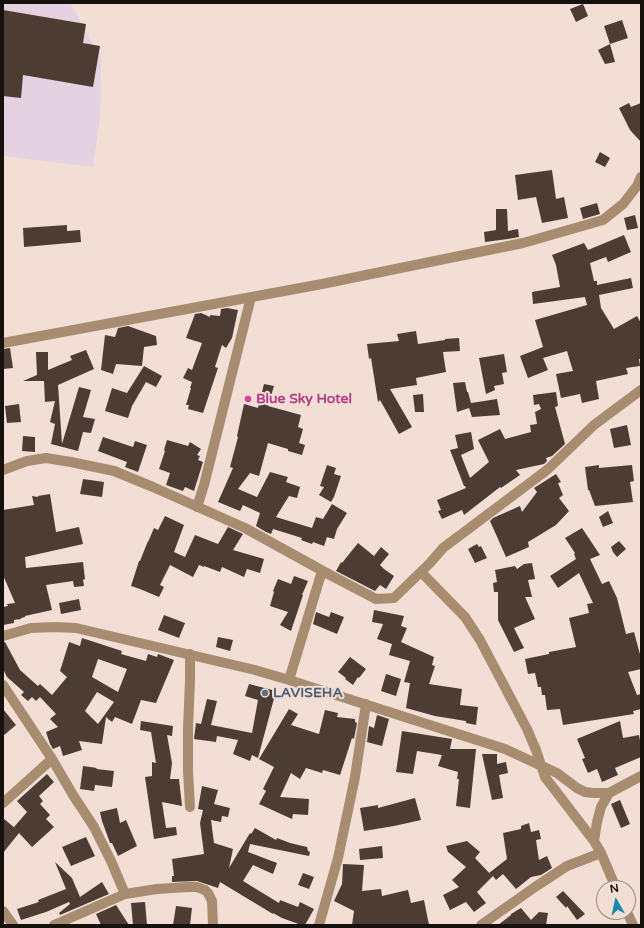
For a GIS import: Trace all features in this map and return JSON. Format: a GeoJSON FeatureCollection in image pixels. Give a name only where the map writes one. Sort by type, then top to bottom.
{"type":"FeatureCollection","features":[{"type":"Feature","properties":{"kind":"street"},"geometry":{"type":"LineString","coordinates":[[3,342],[322,284],[523,244],[603,220],[623,204],[637,186],[641,177]]}},
{"type":"Feature","properties":{"kind":"street"},"geometry":{"type":"LineString","coordinates":[[197,507],[204,486],[251,297]]}},
{"type":"Feature","properties":{"kind":"street"},"geometry":{"type":"LineString","coordinates":[[3,470],[27,461],[46,458],[114,471],[245,528],[376,599],[394,598],[430,563],[443,548],[547,470],[594,425],[641,390]]}},
{"type":"Feature","properties":{"kind":"street"},"geometry":{"type":"LineString","coordinates":[[289,680],[322,571]]}},
{"type":"Feature","properties":{"kind":"street"},"geometry":{"type":"LineString","coordinates":[[420,572],[466,617],[480,640],[527,729],[545,777],[594,841],[613,880]]}},
{"type":"Feature","properties":{"kind":"street"},"geometry":{"type":"LineString","coordinates":[[3,636],[31,628],[76,628],[190,654],[289,680],[505,748],[557,773],[584,792],[609,793],[641,776]]}},
{"type":"Feature","properties":{"kind":"street"},"geometry":{"type":"LineString","coordinates":[[190,654],[188,728],[190,807]]}},
{"type":"Feature","properties":{"kind":"street"},"geometry":{"type":"LineString","coordinates":[[3,686],[52,759],[94,827],[126,894]]}},
{"type":"Feature","properties":{"kind":"street"},"geometry":{"type":"LineString","coordinates":[[319,925],[338,858],[355,777],[366,704]]}},
{"type":"Feature","properties":{"kind":"street"},"geometry":{"type":"LineString","coordinates":[[3,803],[52,759]]}},
{"type":"Feature","properties":{"kind":"street"},"geometry":{"type":"LineString","coordinates":[[594,841],[596,822],[601,807],[609,793]]}},
{"type":"Feature","properties":{"kind":"street"},"geometry":{"type":"LineString","coordinates":[[481,925],[567,866],[601,853]]}},
{"type":"Feature","properties":{"kind":"street"},"geometry":{"type":"LineString","coordinates":[[54,925],[126,894],[157,889],[188,887],[197,887],[208,893],[212,902],[213,925]]}},
{"type":"Feature","properties":{"kind":"street"},"geometry":{"type":"LineString","coordinates":[[3,911],[13,925]]}},
{"type":"Feature","properties":{"kind":"shaded area"},"geometry":{"type":"Polygon","coordinates":[[[3,3],[70,3],[101,59],[100,117],[93,167],[3,156],[3,3]]]}},
{"type":"Feature","properties":{"kind":"building"},"geometry":{"type":"Polygon","coordinates":[[[583,4],[588,16],[576,22],[570,9],[583,4]]]}},
{"type":"Feature","properties":{"kind":"building"},"geometry":{"type":"Polygon","coordinates":[[[3,10],[86,24],[83,43],[100,46],[93,87],[23,75],[21,98],[3,96],[3,10]]]}},
{"type":"Feature","properties":{"kind":"building"},"geometry":{"type":"Polygon","coordinates":[[[622,20],[628,38],[610,44],[604,26],[622,20]]]}},
{"type":"Feature","properties":{"kind":"building"},"geometry":{"type":"Polygon","coordinates":[[[610,44],[615,62],[605,64],[598,50],[610,44]]]}},
{"type":"Feature","properties":{"kind":"building"},"geometry":{"type":"Polygon","coordinates":[[[629,103],[631,107],[641,103],[641,142],[630,130],[619,108],[629,103]]]}},
{"type":"Feature","properties":{"kind":"building"},"geometry":{"type":"Polygon","coordinates":[[[600,152],[610,158],[605,167],[595,162],[600,152]]]}},
{"type":"Feature","properties":{"kind":"building"},"geometry":{"type":"Polygon","coordinates":[[[552,170],[556,199],[564,197],[568,218],[542,223],[536,197],[518,200],[515,175],[552,170]]]}},
{"type":"Feature","properties":{"kind":"building"},"geometry":{"type":"Polygon","coordinates":[[[597,203],[600,214],[583,219],[580,208],[597,203]]]}},
{"type":"Feature","properties":{"kind":"building"},"geometry":{"type":"Polygon","coordinates":[[[496,209],[507,209],[508,231],[518,229],[519,237],[485,242],[484,232],[496,230],[496,209]]]}},
{"type":"Feature","properties":{"kind":"building"},"geometry":{"type":"Polygon","coordinates":[[[635,215],[638,228],[627,230],[624,218],[635,215]]]}},
{"type":"Feature","properties":{"kind":"building"},"geometry":{"type":"Polygon","coordinates":[[[67,225],[67,231],[80,230],[81,242],[24,247],[23,228],[67,225]]]}},
{"type":"Feature","properties":{"kind":"building"},"geometry":{"type":"Polygon","coordinates":[[[624,235],[631,252],[608,262],[606,257],[590,263],[594,281],[597,281],[597,285],[631,278],[633,288],[599,295],[601,308],[614,329],[637,316],[641,323],[640,366],[626,368],[628,374],[596,381],[599,399],[582,403],[580,394],[561,398],[556,374],[573,371],[567,351],[543,358],[548,370],[528,378],[520,356],[543,347],[535,320],[587,305],[585,297],[533,304],[532,292],[560,287],[556,265],[552,255],[584,243],[588,250],[624,235]]]}},
{"type":"Feature","properties":{"kind":"building"},"geometry":{"type":"Polygon","coordinates":[[[227,308],[238,310],[232,338],[226,348],[222,345],[215,367],[218,368],[203,413],[188,409],[189,405],[186,405],[192,382],[183,378],[188,368],[192,370],[202,343],[186,338],[195,314],[201,313],[210,317],[210,315],[220,316],[221,309],[227,308]]]}},
{"type":"Feature","properties":{"kind":"building"},"geometry":{"type":"Polygon","coordinates":[[[128,326],[156,336],[157,345],[144,347],[142,366],[116,364],[113,374],[101,370],[105,335],[115,337],[118,328],[128,326]]]}},
{"type":"Feature","properties":{"kind":"building"},"geometry":{"type":"Polygon","coordinates":[[[416,331],[418,344],[459,338],[460,351],[443,352],[446,372],[416,378],[417,385],[390,389],[412,427],[399,434],[380,400],[378,402],[371,358],[369,359],[367,344],[399,341],[397,334],[416,331]]]}},
{"type":"Feature","properties":{"kind":"building"},"geometry":{"type":"Polygon","coordinates":[[[10,348],[13,368],[3,369],[3,349],[10,348]]]}},
{"type":"Feature","properties":{"kind":"building"},"geometry":{"type":"Polygon","coordinates":[[[86,350],[94,369],[58,385],[62,444],[79,387],[91,390],[83,417],[95,419],[91,433],[83,432],[78,451],[51,444],[55,424],[50,422],[55,401],[45,402],[44,381],[23,381],[37,375],[36,352],[48,352],[48,370],[72,360],[70,356],[86,350]]]}},
{"type":"Feature","properties":{"kind":"building"},"geometry":{"type":"Polygon","coordinates":[[[504,354],[507,372],[502,373],[504,384],[494,386],[495,390],[486,394],[479,358],[504,354]]]}},
{"type":"Feature","properties":{"kind":"building"},"geometry":{"type":"Polygon","coordinates":[[[144,366],[162,376],[156,387],[146,382],[132,406],[128,418],[105,411],[112,388],[127,393],[144,366]]]}},
{"type":"Feature","properties":{"kind":"building"},"geometry":{"type":"Polygon","coordinates":[[[465,382],[471,403],[497,399],[500,415],[472,417],[469,408],[457,412],[453,383],[465,382]]]}},
{"type":"Feature","properties":{"kind":"building"},"geometry":{"type":"Polygon","coordinates":[[[264,384],[274,386],[268,406],[301,415],[298,427],[303,429],[299,443],[305,445],[302,455],[268,443],[259,476],[250,473],[238,489],[257,497],[270,472],[288,477],[286,482],[300,487],[297,498],[289,496],[276,517],[312,528],[316,517],[323,519],[332,504],[347,513],[337,529],[334,539],[327,537],[324,546],[313,542],[312,544],[301,540],[302,538],[273,529],[271,534],[266,532],[256,526],[260,513],[243,505],[240,511],[218,502],[233,468],[230,467],[238,437],[244,404],[258,408],[264,384]]]}},
{"type":"Feature","properties":{"kind":"building"},"geometry":{"type":"Polygon","coordinates":[[[556,392],[558,406],[555,407],[565,444],[552,456],[546,458],[547,461],[544,464],[516,470],[520,475],[501,488],[500,487],[464,515],[462,510],[442,519],[438,511],[441,510],[437,500],[466,488],[450,450],[458,448],[455,435],[471,432],[474,449],[461,455],[470,478],[489,462],[478,440],[500,429],[505,439],[531,432],[530,425],[537,424],[535,412],[541,409],[539,404],[534,405],[533,395],[556,392]]]}},
{"type":"Feature","properties":{"kind":"building"},"geometry":{"type":"Polygon","coordinates":[[[423,394],[424,412],[415,412],[413,395],[423,394]]]}},
{"type":"Feature","properties":{"kind":"building"},"geometry":{"type":"Polygon","coordinates":[[[19,404],[21,422],[7,423],[5,406],[19,404]]]}},
{"type":"Feature","properties":{"kind":"building"},"geometry":{"type":"Polygon","coordinates":[[[627,425],[631,445],[614,448],[610,429],[627,425]]]}},
{"type":"Feature","properties":{"kind":"building"},"geometry":{"type":"Polygon","coordinates":[[[23,436],[35,437],[35,452],[22,451],[23,436]]]}},
{"type":"Feature","properties":{"kind":"building"},"geometry":{"type":"Polygon","coordinates":[[[103,437],[133,447],[135,441],[147,445],[138,472],[125,467],[127,462],[98,451],[103,437]]]}},
{"type":"Feature","properties":{"kind":"building"},"geometry":{"type":"Polygon","coordinates":[[[167,440],[188,446],[190,442],[201,449],[197,455],[200,456],[198,460],[203,462],[194,491],[185,487],[183,491],[166,485],[170,473],[159,469],[167,440]]]}},
{"type":"Feature","properties":{"kind":"building"},"geometry":{"type":"Polygon","coordinates":[[[327,465],[336,468],[334,474],[341,476],[331,502],[319,495],[324,487],[320,486],[327,465]]]}},
{"type":"Feature","properties":{"kind":"building"},"geometry":{"type":"Polygon","coordinates":[[[599,465],[599,468],[632,465],[634,481],[630,482],[633,502],[595,506],[588,490],[585,467],[599,465]]]}},
{"type":"Feature","properties":{"kind":"building"},"geometry":{"type":"Polygon","coordinates":[[[556,474],[561,482],[558,483],[563,495],[559,498],[569,511],[556,525],[528,542],[529,547],[506,557],[490,521],[493,518],[520,506],[522,512],[537,492],[534,488],[556,474]]]}},
{"type":"Feature","properties":{"kind":"building"},"geometry":{"type":"Polygon","coordinates":[[[83,479],[104,482],[102,497],[80,494],[83,479]]]}},
{"type":"Feature","properties":{"kind":"building"},"geometry":{"type":"Polygon","coordinates":[[[50,494],[56,532],[79,527],[83,544],[25,557],[26,568],[83,562],[85,579],[83,580],[84,586],[74,587],[73,581],[46,585],[52,610],[25,616],[21,619],[14,620],[14,623],[3,625],[3,607],[8,606],[7,604],[15,603],[3,575],[3,510],[34,505],[32,496],[38,497],[50,494]]]}},
{"type":"Feature","properties":{"kind":"building"},"geometry":{"type":"Polygon","coordinates":[[[608,511],[613,523],[603,527],[599,517],[608,511]]]}},
{"type":"Feature","properties":{"kind":"building"},"geometry":{"type":"Polygon","coordinates":[[[165,516],[184,525],[174,552],[185,557],[195,535],[218,544],[228,527],[243,534],[233,550],[264,559],[260,573],[247,569],[244,577],[222,567],[220,572],[199,565],[193,577],[170,565],[160,585],[164,587],[159,597],[131,586],[139,561],[154,528],[158,530],[165,516]]]}},
{"type":"Feature","properties":{"kind":"building"},"geometry":{"type":"Polygon","coordinates":[[[582,528],[600,555],[590,559],[602,584],[609,581],[617,598],[626,634],[634,632],[641,658],[641,669],[628,672],[637,695],[641,694],[641,709],[633,711],[634,714],[563,725],[560,709],[547,710],[545,695],[542,695],[541,687],[538,687],[535,673],[528,674],[525,659],[549,654],[549,652],[576,647],[569,618],[589,613],[587,604],[593,603],[579,573],[558,588],[550,576],[576,559],[575,553],[565,538],[582,528]]]}},
{"type":"Feature","properties":{"kind":"building"},"geometry":{"type":"Polygon","coordinates":[[[619,541],[626,549],[617,557],[611,547],[619,541]]]}},
{"type":"Feature","properties":{"kind":"building"},"geometry":{"type":"Polygon","coordinates":[[[358,543],[374,556],[381,547],[389,554],[380,565],[394,576],[386,589],[380,585],[375,591],[336,571],[341,562],[342,563],[358,543]]]}},
{"type":"Feature","properties":{"kind":"building"},"geometry":{"type":"Polygon","coordinates":[[[477,544],[479,547],[481,546],[487,558],[475,563],[468,549],[477,544]]]}},
{"type":"Feature","properties":{"kind":"building"},"geometry":{"type":"Polygon","coordinates":[[[532,563],[535,579],[528,580],[532,597],[525,597],[535,619],[514,628],[524,648],[514,652],[498,620],[498,592],[494,592],[493,583],[497,582],[495,570],[515,566],[517,569],[524,564],[532,563]]]}},
{"type":"Feature","properties":{"kind":"building"},"geometry":{"type":"Polygon","coordinates":[[[294,576],[308,581],[291,631],[280,625],[288,612],[270,606],[273,591],[278,579],[291,584],[294,576]]]}},
{"type":"Feature","properties":{"kind":"building"},"geometry":{"type":"Polygon","coordinates":[[[79,599],[81,610],[61,614],[59,603],[79,599]]]}},
{"type":"Feature","properties":{"kind":"building"},"geometry":{"type":"Polygon","coordinates":[[[374,610],[404,616],[401,626],[407,628],[401,642],[434,657],[432,665],[435,666],[429,684],[462,689],[460,705],[478,707],[476,725],[466,723],[466,721],[435,716],[406,708],[410,683],[404,682],[410,661],[389,655],[392,644],[377,639],[383,624],[372,622],[374,610]]]}},
{"type":"Feature","properties":{"kind":"building"},"geometry":{"type":"Polygon","coordinates":[[[316,612],[329,617],[331,612],[344,617],[337,634],[313,624],[316,612]]]}},
{"type":"Feature","properties":{"kind":"building"},"geometry":{"type":"Polygon","coordinates":[[[164,615],[185,623],[179,638],[158,630],[164,615]]]}},
{"type":"Feature","properties":{"kind":"building"},"geometry":{"type":"Polygon","coordinates":[[[218,637],[233,640],[230,651],[216,647],[218,637]]]}},
{"type":"Feature","properties":{"kind":"building"},"geometry":{"type":"Polygon","coordinates":[[[82,638],[122,651],[121,654],[146,661],[148,654],[157,657],[158,654],[174,660],[156,703],[141,700],[132,724],[115,717],[112,722],[106,717],[102,744],[79,741],[82,750],[63,756],[60,746],[53,749],[46,732],[58,727],[50,719],[56,714],[40,697],[36,701],[32,697],[28,701],[21,695],[24,692],[7,677],[3,669],[3,642],[5,642],[20,670],[38,686],[40,684],[52,695],[67,677],[60,671],[69,642],[80,646],[82,638]],[[98,659],[92,677],[118,692],[127,669],[98,659]],[[97,692],[85,711],[98,724],[114,702],[97,692]]]}},
{"type":"Feature","properties":{"kind":"building"},"geometry":{"type":"Polygon","coordinates":[[[350,657],[366,669],[353,685],[338,672],[350,657]]]}},
{"type":"Feature","properties":{"kind":"building"},"geometry":{"type":"Polygon","coordinates":[[[386,674],[401,679],[396,696],[381,691],[386,674]]]}},
{"type":"Feature","properties":{"kind":"building"},"geometry":{"type":"Polygon","coordinates":[[[249,684],[276,691],[258,758],[252,755],[250,761],[233,754],[238,740],[217,736],[216,742],[194,739],[196,723],[201,724],[207,699],[217,701],[211,725],[252,733],[258,700],[245,696],[249,684]]]}},
{"type":"Feature","properties":{"kind":"building"},"geometry":{"type":"Polygon","coordinates":[[[3,709],[16,725],[3,736],[3,709]]]}},
{"type":"Feature","properties":{"kind":"building"},"geometry":{"type":"Polygon","coordinates":[[[289,709],[298,714],[291,725],[319,734],[325,710],[338,713],[337,717],[355,719],[355,722],[357,723],[354,739],[352,738],[340,775],[323,770],[322,773],[306,768],[300,779],[291,773],[280,797],[309,799],[308,815],[293,814],[292,819],[259,804],[266,791],[263,789],[274,767],[259,759],[289,709]]]}},
{"type":"Feature","properties":{"kind":"building"},"geometry":{"type":"Polygon","coordinates":[[[377,715],[389,719],[382,746],[367,742],[369,726],[374,728],[377,715]]]}},
{"type":"Feature","properties":{"kind":"building"},"geometry":{"type":"Polygon","coordinates":[[[141,721],[173,726],[172,736],[167,735],[172,763],[170,779],[179,779],[182,806],[162,802],[166,828],[176,827],[177,835],[154,839],[145,777],[152,776],[152,762],[156,763],[151,732],[140,730],[141,721]]]}},
{"type":"Feature","properties":{"kind":"building"},"geometry":{"type":"Polygon","coordinates":[[[620,721],[623,738],[639,735],[641,757],[615,768],[618,775],[602,782],[597,769],[588,773],[582,759],[585,758],[577,739],[620,721]]]}},
{"type":"Feature","properties":{"kind":"building"},"geometry":{"type":"Polygon","coordinates":[[[402,731],[452,739],[450,749],[476,749],[470,808],[456,806],[459,779],[457,779],[458,772],[438,766],[442,755],[417,751],[413,774],[396,772],[402,731]]]}},
{"type":"Feature","properties":{"kind":"building"},"geometry":{"type":"Polygon","coordinates":[[[482,754],[497,754],[497,764],[506,762],[508,773],[499,775],[503,798],[492,800],[482,754]]]}},
{"type":"Feature","properties":{"kind":"building"},"geometry":{"type":"Polygon","coordinates":[[[83,766],[114,771],[112,787],[95,785],[94,791],[80,789],[83,766]]]}},
{"type":"Feature","properties":{"kind":"building"},"geometry":{"type":"Polygon","coordinates":[[[47,774],[54,782],[39,796],[43,801],[40,804],[50,815],[46,819],[54,827],[32,847],[19,833],[3,853],[3,818],[16,829],[14,827],[27,812],[17,801],[47,774]]]}},
{"type":"Feature","properties":{"kind":"building"},"geometry":{"type":"Polygon","coordinates":[[[202,786],[218,790],[214,804],[230,808],[228,817],[222,816],[221,822],[211,820],[214,843],[233,849],[229,868],[250,833],[251,834],[255,828],[276,840],[277,838],[307,847],[308,851],[310,852],[309,856],[250,844],[248,852],[277,863],[273,874],[253,865],[243,881],[279,903],[280,900],[298,907],[300,902],[314,909],[305,925],[301,925],[273,914],[220,882],[218,888],[197,881],[172,882],[172,876],[174,876],[172,859],[204,854],[200,823],[203,810],[198,809],[202,786]]]}},
{"type":"Feature","properties":{"kind":"building"},"geometry":{"type":"Polygon","coordinates":[[[415,798],[421,820],[364,831],[360,808],[378,805],[378,808],[415,798]]]}},
{"type":"Feature","properties":{"kind":"building"},"geometry":{"type":"Polygon","coordinates":[[[620,800],[630,824],[621,828],[611,804],[620,800]]]}},
{"type":"Feature","properties":{"kind":"building"},"geometry":{"type":"Polygon","coordinates":[[[117,808],[120,823],[126,820],[137,846],[118,856],[112,843],[110,843],[100,812],[117,808]]]}},
{"type":"Feature","properties":{"kind":"building"},"geometry":{"type":"Polygon","coordinates":[[[529,823],[531,832],[539,830],[541,839],[536,840],[539,860],[547,856],[552,868],[541,875],[531,877],[516,889],[503,874],[496,880],[493,876],[477,892],[486,903],[474,912],[466,902],[450,910],[443,895],[459,887],[452,880],[466,867],[448,852],[446,846],[467,841],[480,852],[475,858],[489,873],[507,859],[503,833],[521,829],[521,826],[529,823]]]}},
{"type":"Feature","properties":{"kind":"building"},"geometry":{"type":"Polygon","coordinates":[[[86,837],[95,856],[71,866],[62,847],[86,837]]]}},
{"type":"Feature","properties":{"kind":"building"},"geometry":{"type":"Polygon","coordinates":[[[382,846],[383,858],[360,860],[359,849],[382,846]]]}},
{"type":"Feature","properties":{"kind":"building"},"geometry":{"type":"Polygon","coordinates":[[[55,862],[72,878],[80,897],[102,882],[109,894],[60,915],[59,913],[70,904],[69,902],[46,912],[21,920],[17,909],[39,902],[38,900],[66,889],[55,862]]]}},
{"type":"Feature","properties":{"kind":"building"},"geometry":{"type":"Polygon","coordinates":[[[343,864],[364,865],[362,891],[381,889],[382,896],[408,890],[411,903],[424,900],[429,925],[352,925],[354,911],[334,901],[342,884],[343,864]]]}},
{"type":"Feature","properties":{"kind":"building"},"geometry":{"type":"Polygon","coordinates":[[[303,873],[314,877],[309,889],[298,885],[303,873]]]}},
{"type":"Feature","properties":{"kind":"building"},"geometry":{"type":"Polygon","coordinates":[[[563,891],[585,914],[577,920],[567,906],[566,908],[556,897],[563,891]]]}},
{"type":"Feature","properties":{"kind":"building"},"geometry":{"type":"Polygon","coordinates":[[[145,902],[147,925],[133,925],[131,903],[145,902]]]}},
{"type":"Feature","properties":{"kind":"building"},"geometry":{"type":"Polygon","coordinates":[[[116,905],[129,925],[101,925],[96,914],[116,905]]]}},
{"type":"Feature","properties":{"kind":"building"},"geometry":{"type":"Polygon","coordinates":[[[176,906],[192,908],[190,925],[173,925],[176,906]]]}},
{"type":"Feature","properties":{"kind":"building"},"geometry":{"type":"Polygon","coordinates":[[[521,908],[531,920],[539,912],[548,913],[546,925],[498,925],[521,908]]]}},
{"type":"Feature","properties":{"kind":"place","name":"Blue Sky Hotel"},"geometry":{"type":"Point","coordinates":[248,399]}},
{"type":"Feature","properties":{"kind":"place","name":"LAVISEHA"},"geometry":{"type":"Point","coordinates":[265,693]}}]}
